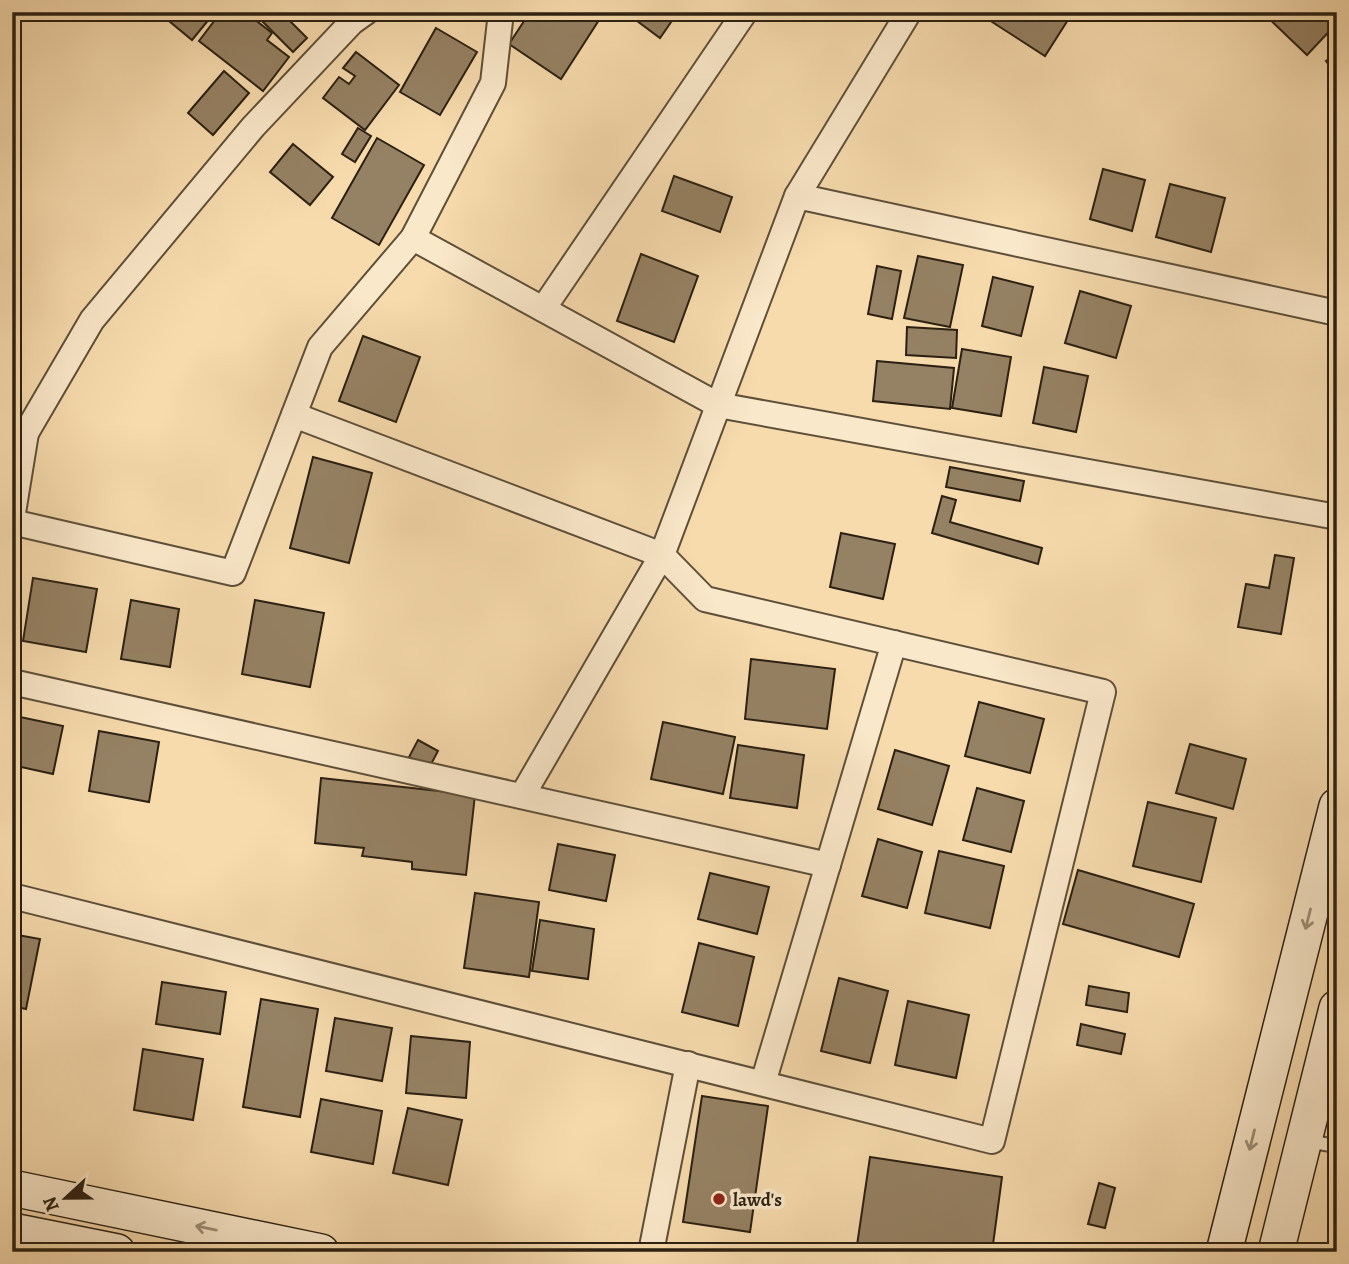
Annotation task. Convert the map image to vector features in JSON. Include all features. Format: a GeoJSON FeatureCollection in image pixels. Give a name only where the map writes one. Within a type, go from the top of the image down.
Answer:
{"type":"FeatureCollection","features":[{"type":"Feature","properties":{"kind":"main road"},"geometry":{"type":"LineString","coordinates":[[1224,1252],[1337,806]]}},
{"type":"Feature","properties":{"kind":"main road"},"geometry":{"type":"LineString","coordinates":[[1276,1252],[1337,1008]]}},
{"type":"Feature","properties":{"kind":"main road"},"geometry":{"type":"LineString","coordinates":[[12,1188],[321,1252]]}},
{"type":"Feature","properties":{"kind":"main road"},"geometry":{"type":"LineString","coordinates":[[12,1231],[117,1252]]}},
{"type":"Feature","properties":{"kind":"street"},"geometry":{"type":"LineString","coordinates":[[366,12],[352,22],[253,127],[92,320],[19,429],[12,520],[233,573],[320,346],[413,238],[493,83],[496,13]]}},
{"type":"Feature","properties":{"kind":"street"},"geometry":{"type":"LineString","coordinates":[[543,309],[745,12]]}},
{"type":"Feature","properties":{"kind":"street"},"geometry":{"type":"LineString","coordinates":[[522,796],[662,555],[797,196],[909,12]]}},
{"type":"Feature","properties":{"kind":"street"},"geometry":{"type":"LineString","coordinates":[[797,196],[1337,313]]}},
{"type":"Feature","properties":{"kind":"street"},"geometry":{"type":"LineString","coordinates":[[413,238],[718,405],[1337,517]]}},
{"type":"Feature","properties":{"kind":"street"},"geometry":{"type":"LineString","coordinates":[[12,896],[992,1140],[1103,692],[705,599],[662,555],[294,415]]}},
{"type":"Feature","properties":{"kind":"street"},"geometry":{"type":"LineString","coordinates":[[763,1083],[894,643]]}},
{"type":"Feature","properties":{"kind":"street"},"geometry":{"type":"LineString","coordinates":[[12,682],[828,865]]}},
{"type":"Feature","properties":{"kind":"street"},"geometry":{"type":"LineString","coordinates":[[651,1252],[688,1064]]}},
{"type":"Feature","properties":{"kind":"lane"},"geometry":{"type":"LineString","coordinates":[[1303,1140],[1337,1146]]}},
{"type":"Feature","properties":{"kind":"building"},"geometry":{"type":"Polygon","coordinates":[[[166,12],[215,12],[192,40],[163,16],[166,12]]]}},
{"type":"Feature","properties":{"kind":"building"},"geometry":{"type":"Polygon","coordinates":[[[221,12],[245,12],[272,33],[267,40],[289,57],[263,91],[199,41],[221,12]]]}},
{"type":"Feature","properties":{"kind":"building"},"geometry":{"type":"Polygon","coordinates":[[[253,12],[281,12],[307,38],[293,52],[253,12]]]}},
{"type":"Feature","properties":{"kind":"building"},"geometry":{"type":"Polygon","coordinates":[[[530,12],[586,12],[599,20],[561,79],[509,44],[530,12]]]}},
{"type":"Feature","properties":{"kind":"building"},"geometry":{"type":"Polygon","coordinates":[[[625,12],[678,12],[660,38],[625,12]]]}},
{"type":"Feature","properties":{"kind":"building"},"geometry":{"type":"Polygon","coordinates":[[[990,12],[1073,12],[1045,56],[986,18],[990,12]]]}},
{"type":"Feature","properties":{"kind":"building"},"geometry":{"type":"Polygon","coordinates":[[[1262,12],[1337,12],[1337,23],[1307,55],[1262,12]]]}},
{"type":"Feature","properties":{"kind":"building"},"geometry":{"type":"Polygon","coordinates":[[[436,28],[477,52],[440,115],[400,92],[436,28]]]}},
{"type":"Feature","properties":{"kind":"building"},"geometry":{"type":"Polygon","coordinates":[[[356,52],[399,85],[365,130],[323,98],[339,77],[349,84],[355,76],[343,68],[356,52]]]}},
{"type":"Feature","properties":{"kind":"building"},"geometry":{"type":"Polygon","coordinates":[[[1337,53],[1337,76],[1326,61],[1337,53]]]}},
{"type":"Feature","properties":{"kind":"building"},"geometry":{"type":"Polygon","coordinates":[[[224,71],[249,93],[213,135],[188,113],[224,71]]]}},
{"type":"Feature","properties":{"kind":"building"},"geometry":{"type":"Polygon","coordinates":[[[358,128],[371,136],[355,162],[342,154],[358,128]]]}},
{"type":"Feature","properties":{"kind":"building"},"geometry":{"type":"Polygon","coordinates":[[[377,138],[424,165],[379,245],[332,218],[377,138]]]}},
{"type":"Feature","properties":{"kind":"building"},"geometry":{"type":"Polygon","coordinates":[[[293,144],[333,177],[310,205],[270,172],[293,144]]]}},
{"type":"Feature","properties":{"kind":"building"},"geometry":{"type":"Polygon","coordinates":[[[1103,169],[1145,180],[1132,231],[1090,219],[1103,169]]]}},
{"type":"Feature","properties":{"kind":"building"},"geometry":{"type":"Polygon","coordinates":[[[674,176],[732,197],[720,232],[662,211],[674,176]]]}},
{"type":"Feature","properties":{"kind":"building"},"geometry":{"type":"Polygon","coordinates":[[[1170,184],[1225,198],[1211,252],[1156,237],[1170,184]]]}},
{"type":"Feature","properties":{"kind":"building"},"geometry":{"type":"Polygon","coordinates":[[[641,254],[698,276],[674,342],[617,321],[641,254]]]}},
{"type":"Feature","properties":{"kind":"building"},"geometry":{"type":"Polygon","coordinates":[[[918,256],[963,265],[950,327],[904,318],[918,256]]]}},
{"type":"Feature","properties":{"kind":"building"},"geometry":{"type":"Polygon","coordinates":[[[877,266],[901,271],[892,319],[868,314],[877,266]]]}},
{"type":"Feature","properties":{"kind":"building"},"geometry":{"type":"Polygon","coordinates":[[[993,277],[1033,287],[1021,336],[982,326],[993,277]]]}},
{"type":"Feature","properties":{"kind":"building"},"geometry":{"type":"Polygon","coordinates":[[[1080,291],[1131,306],[1116,358],[1065,343],[1080,291]]]}},
{"type":"Feature","properties":{"kind":"building"},"geometry":{"type":"Polygon","coordinates":[[[907,327],[957,330],[956,358],[906,355],[907,327]]]}},
{"type":"Feature","properties":{"kind":"building"},"geometry":{"type":"Polygon","coordinates":[[[363,336],[420,357],[396,422],[339,401],[363,336]]]}},
{"type":"Feature","properties":{"kind":"building"},"geometry":{"type":"Polygon","coordinates":[[[962,349],[1011,357],[1001,416],[952,408],[962,349]]]}},
{"type":"Feature","properties":{"kind":"building"},"geometry":{"type":"Polygon","coordinates":[[[877,361],[954,368],[950,409],[873,401],[877,361]]]}},
{"type":"Feature","properties":{"kind":"building"},"geometry":{"type":"Polygon","coordinates":[[[1044,367],[1088,376],[1076,432],[1033,423],[1044,367]]]}},
{"type":"Feature","properties":{"kind":"building"},"geometry":{"type":"Polygon","coordinates":[[[313,457],[372,473],[349,563],[290,548],[313,457]]]}},
{"type":"Feature","properties":{"kind":"building"},"geometry":{"type":"Polygon","coordinates":[[[950,467],[1024,481],[1020,501],[946,487],[950,467]]]}},
{"type":"Feature","properties":{"kind":"building"},"geometry":{"type":"Polygon","coordinates":[[[942,496],[956,500],[950,522],[1042,548],[1038,564],[932,533],[942,496]]]}},
{"type":"Feature","properties":{"kind":"building"},"geometry":{"type":"Polygon","coordinates":[[[841,533],[895,544],[883,599],[830,587],[841,533]]]}},
{"type":"Feature","properties":{"kind":"building"},"geometry":{"type":"Polygon","coordinates":[[[1275,555],[1294,558],[1281,634],[1238,627],[1246,584],[1269,588],[1275,555]]]}},
{"type":"Feature","properties":{"kind":"building"},"geometry":{"type":"Polygon","coordinates":[[[33,578],[97,589],[86,652],[23,641],[33,578]]]}},
{"type":"Feature","properties":{"kind":"building"},"geometry":{"type":"Polygon","coordinates":[[[131,600],[179,609],[170,667],[121,659],[131,600]]]}},
{"type":"Feature","properties":{"kind":"building"},"geometry":{"type":"Polygon","coordinates":[[[255,600],[324,613],[310,687],[242,674],[255,600]]]}},
{"type":"Feature","properties":{"kind":"building"},"geometry":{"type":"Polygon","coordinates":[[[751,659],[835,669],[827,729],[745,719],[751,659]]]}},
{"type":"Feature","properties":{"kind":"building"},"geometry":{"type":"Polygon","coordinates":[[[979,702],[1044,719],[1030,773],[965,756],[979,702]]]}},
{"type":"Feature","properties":{"kind":"building"},"geometry":{"type":"Polygon","coordinates":[[[20,717],[63,726],[53,774],[12,765],[20,717]]]}},
{"type":"Feature","properties":{"kind":"building"},"geometry":{"type":"Polygon","coordinates":[[[663,722],[735,737],[723,794],[651,779],[663,722]]]}},
{"type":"Feature","properties":{"kind":"building"},"geometry":{"type":"Polygon","coordinates":[[[99,731],[159,742],[149,802],[89,791],[99,731]]]}},
{"type":"Feature","properties":{"kind":"building"},"geometry":{"type":"Polygon","coordinates":[[[418,740],[438,751],[429,768],[409,757],[418,740]]]}},
{"type":"Feature","properties":{"kind":"building"},"geometry":{"type":"Polygon","coordinates":[[[1190,744],[1246,759],[1233,809],[1176,793],[1190,744]]]}},
{"type":"Feature","properties":{"kind":"building"},"geometry":{"type":"Polygon","coordinates":[[[738,745],[804,755],[797,808],[730,798],[738,745]]]}},
{"type":"Feature","properties":{"kind":"building"},"geometry":{"type":"Polygon","coordinates":[[[895,750],[949,766],[932,825],[878,809],[895,750]]]}},
{"type":"Feature","properties":{"kind":"building"},"geometry":{"type":"Polygon","coordinates":[[[321,778],[475,795],[466,875],[412,869],[412,862],[362,856],[364,848],[315,843],[321,778]]]}},
{"type":"Feature","properties":{"kind":"building"},"geometry":{"type":"Polygon","coordinates":[[[977,788],[1024,801],[1011,852],[963,840],[977,788]]]}},
{"type":"Feature","properties":{"kind":"building"},"geometry":{"type":"Polygon","coordinates":[[[1148,802],[1216,818],[1201,882],[1133,866],[1148,802]]]}},
{"type":"Feature","properties":{"kind":"building"},"geometry":{"type":"Polygon","coordinates":[[[878,839],[922,852],[907,908],[862,896],[878,839]]]}},
{"type":"Feature","properties":{"kind":"building"},"geometry":{"type":"Polygon","coordinates":[[[558,844],[615,855],[606,901],[549,890],[558,844]]]}},
{"type":"Feature","properties":{"kind":"building"},"geometry":{"type":"Polygon","coordinates":[[[939,851],[1004,866],[990,928],[925,913],[939,851]]]}},
{"type":"Feature","properties":{"kind":"building"},"geometry":{"type":"Polygon","coordinates":[[[1078,870],[1194,904],[1179,957],[1063,924],[1078,870]]]}},
{"type":"Feature","properties":{"kind":"building"},"geometry":{"type":"Polygon","coordinates":[[[710,873],[769,887],[757,934],[698,919],[710,873]]]}},
{"type":"Feature","properties":{"kind":"building"},"geometry":{"type":"Polygon","coordinates":[[[475,893],[539,902],[529,977],[464,968],[475,893]]]}},
{"type":"Feature","properties":{"kind":"building"},"geometry":{"type":"Polygon","coordinates":[[[540,920],[594,929],[588,979],[532,971],[540,920]]]}},
{"type":"Feature","properties":{"kind":"building"},"geometry":{"type":"Polygon","coordinates":[[[12,934],[40,939],[26,1009],[12,1006],[12,934]]]}},
{"type":"Feature","properties":{"kind":"building"},"geometry":{"type":"Polygon","coordinates":[[[699,943],[754,957],[738,1026],[682,1012],[699,943]]]}},
{"type":"Feature","properties":{"kind":"building"},"geometry":{"type":"Polygon","coordinates":[[[839,978],[888,991],[870,1063],[821,1051],[839,978]]]}},
{"type":"Feature","properties":{"kind":"building"},"geometry":{"type":"Polygon","coordinates":[[[162,982],[226,992],[220,1034],[156,1024],[162,982]]]}},
{"type":"Feature","properties":{"kind":"building"},"geometry":{"type":"Polygon","coordinates":[[[1089,986],[1129,993],[1127,1012],[1086,1005],[1089,986]]]}},
{"type":"Feature","properties":{"kind":"building"},"geometry":{"type":"Polygon","coordinates":[[[261,999],[318,1009],[300,1117],[243,1107],[261,999]]]}},
{"type":"Feature","properties":{"kind":"building"},"geometry":{"type":"Polygon","coordinates":[[[908,1001],[969,1015],[956,1078],[895,1065],[908,1001]]]}},
{"type":"Feature","properties":{"kind":"building"},"geometry":{"type":"Polygon","coordinates":[[[335,1018],[392,1028],[382,1081],[326,1071],[335,1018]]]}},
{"type":"Feature","properties":{"kind":"building"},"geometry":{"type":"Polygon","coordinates":[[[1081,1024],[1125,1034],[1121,1054],[1077,1045],[1081,1024]]]}},
{"type":"Feature","properties":{"kind":"building"},"geometry":{"type":"Polygon","coordinates":[[[411,1036],[470,1042],[466,1098],[406,1093],[411,1036]]]}},
{"type":"Feature","properties":{"kind":"building"},"geometry":{"type":"Polygon","coordinates":[[[143,1049],[203,1059],[193,1120],[134,1110],[143,1049]]]}},
{"type":"Feature","properties":{"kind":"building"},"geometry":{"type":"Polygon","coordinates":[[[702,1096],[768,1106],[750,1232],[683,1222],[702,1096]]]}},
{"type":"Feature","properties":{"kind":"building"},"geometry":{"type":"Polygon","coordinates":[[[321,1099],[382,1111],[373,1164],[311,1152],[321,1099]]]}},
{"type":"Feature","properties":{"kind":"building"},"geometry":{"type":"Polygon","coordinates":[[[408,1108],[462,1120],[448,1185],[393,1173],[408,1108]]]}},
{"type":"Feature","properties":{"kind":"building"},"geometry":{"type":"Polygon","coordinates":[[[870,1157],[1002,1177],[992,1252],[856,1252],[870,1157]]]}},
{"type":"Feature","properties":{"kind":"building"},"geometry":{"type":"Polygon","coordinates":[[[1099,1183],[1115,1188],[1105,1228],[1088,1224],[1099,1183]]]}},
{"type":"Feature","properties":{"kind":"place","name":"lawd's"},"geometry":{"type":"Point","coordinates":[719,1199]}}]}
